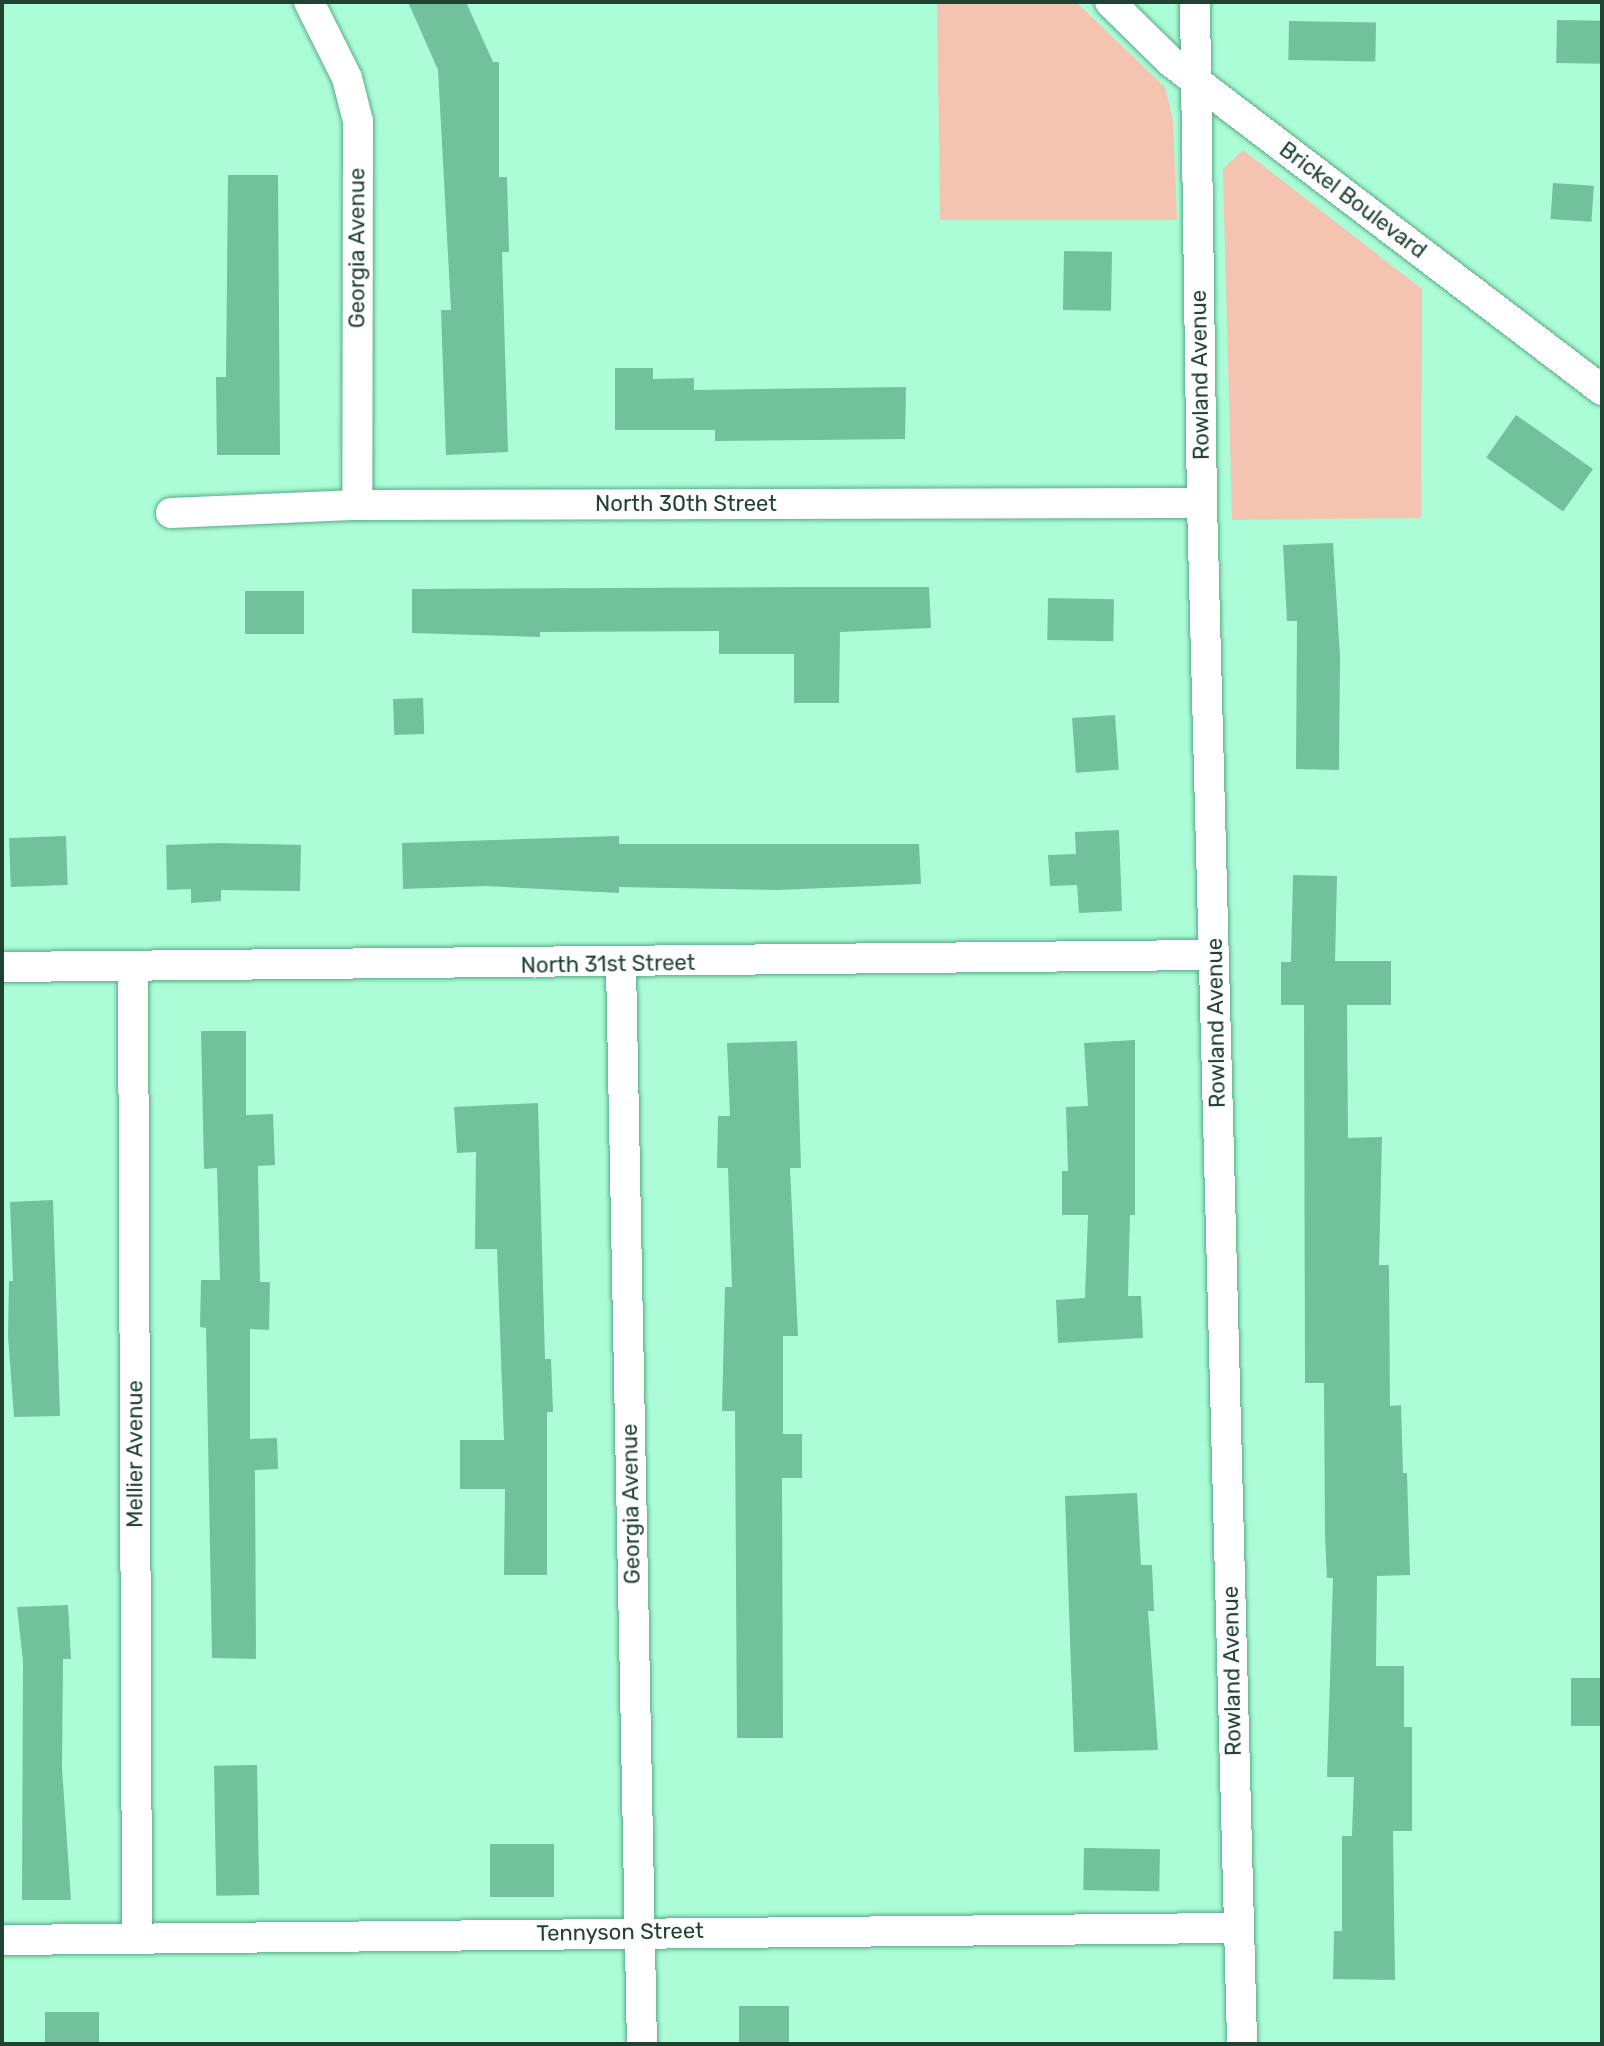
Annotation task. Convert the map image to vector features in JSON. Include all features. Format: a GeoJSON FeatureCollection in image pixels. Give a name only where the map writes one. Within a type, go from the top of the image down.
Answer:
{"type":"FeatureCollection","features":[{"type":"Feature","properties":{"kind":"street","name":"Georgia Avenue"},"geometry":{"type":"LineString","coordinates":[[309,2],[347,78],[358,121],[357,505]]}},
{"type":"Feature","properties":{"kind":"street","name":"Brickel Boulevard"},"geometry":{"type":"LineString","coordinates":[[1110,2],[1194,79],[1602,390]]}},
{"type":"Feature","properties":{"kind":"street","name":"Rowland Avenue"},"geometry":{"type":"LineString","coordinates":[[1195,2],[1202,503],[1242,2044]]}},
{"type":"Feature","properties":{"kind":"street","name":"North 30th Street"},"geometry":{"type":"LineString","coordinates":[[171,513],[357,505],[1202,503]]}},
{"type":"Feature","properties":{"kind":"street","name":"North 31st Street"},"geometry":{"type":"LineString","coordinates":[[2,967],[133,970],[1214,955]]}},
{"type":"Feature","properties":{"kind":"street","name":"Georgia Avenue"},"geometry":{"type":"LineString","coordinates":[[621,964],[642,2044]]}},
{"type":"Feature","properties":{"kind":"street","name":"Mellier Avenue"},"geometry":{"type":"LineString","coordinates":[[133,970],[137,1939]]}},
{"type":"Feature","properties":{"kind":"street","name":"Tennyson Street"},"geometry":{"type":"LineString","coordinates":[[2,1940],[640,1931],[1238,1928]]}},
{"type":"Feature","properties":{"kind":"shaded area"},"geometry":{"type":"Polygon","coordinates":[[[937,2],[1076,2],[1165,87],[1173,120],[1177,220],[940,220],[937,2]]]}},
{"type":"Feature","properties":{"kind":"shaded area"},"geometry":{"type":"Polygon","coordinates":[[[1243,150],[1422,289],[1421,518],[1232,520],[1223,169],[1243,150]]]}},
{"type":"Feature","properties":{"kind":"building"},"geometry":{"type":"Polygon","coordinates":[[[408,2],[466,2],[493,62],[499,62],[499,177],[507,177],[509,252],[502,252],[508,452],[446,455],[441,310],[451,310],[438,70],[408,2]]]}},
{"type":"Feature","properties":{"kind":"building"},"geometry":{"type":"Polygon","coordinates":[[[1557,20],[1602,21],[1601,64],[1556,63],[1557,20]]]}},
{"type":"Feature","properties":{"kind":"building"},"geometry":{"type":"Polygon","coordinates":[[[1289,21],[1376,23],[1375,62],[1288,60],[1289,21]]]}},
{"type":"Feature","properties":{"kind":"building"},"geometry":{"type":"Polygon","coordinates":[[[228,175],[278,175],[280,455],[217,455],[216,377],[226,377],[228,175]]]}},
{"type":"Feature","properties":{"kind":"building"},"geometry":{"type":"Polygon","coordinates":[[[1553,183],[1594,186],[1591,222],[1550,219],[1553,183]]]}},
{"type":"Feature","properties":{"kind":"building"},"geometry":{"type":"Polygon","coordinates":[[[1064,251],[1112,252],[1111,311],[1063,310],[1064,251]]]}},
{"type":"Feature","properties":{"kind":"building"},"geometry":{"type":"Polygon","coordinates":[[[615,368],[653,368],[653,379],[694,378],[694,390],[906,387],[905,439],[715,441],[715,430],[615,430],[615,368]]]}},
{"type":"Feature","properties":{"kind":"building"},"geometry":{"type":"Polygon","coordinates":[[[1516,415],[1593,469],[1563,512],[1486,458],[1516,415]]]}},
{"type":"Feature","properties":{"kind":"building"},"geometry":{"type":"Polygon","coordinates":[[[1333,543],[1340,656],[1339,770],[1296,769],[1297,621],[1287,621],[1283,545],[1333,543]]]}},
{"type":"Feature","properties":{"kind":"building"},"geometry":{"type":"Polygon","coordinates":[[[929,587],[931,628],[840,632],[839,703],[794,703],[794,654],[719,654],[719,631],[540,632],[540,637],[412,633],[412,589],[929,587]]]}},
{"type":"Feature","properties":{"kind":"building"},"geometry":{"type":"Polygon","coordinates":[[[245,591],[304,591],[304,634],[245,634],[245,591]]]}},
{"type":"Feature","properties":{"kind":"building"},"geometry":{"type":"Polygon","coordinates":[[[1048,598],[1114,599],[1113,641],[1047,640],[1048,598]]]}},
{"type":"Feature","properties":{"kind":"building"},"geometry":{"type":"Polygon","coordinates":[[[423,698],[424,734],[394,735],[393,699],[423,698]]]}},
{"type":"Feature","properties":{"kind":"building"},"geometry":{"type":"Polygon","coordinates":[[[1115,715],[1119,770],[1076,773],[1072,718],[1115,715]]]}},
{"type":"Feature","properties":{"kind":"building"},"geometry":{"type":"Polygon","coordinates":[[[1119,830],[1122,911],[1079,913],[1077,885],[1050,886],[1048,855],[1076,854],[1075,832],[1119,830]]]}},
{"type":"Feature","properties":{"kind":"building"},"geometry":{"type":"Polygon","coordinates":[[[66,836],[68,885],[11,887],[9,838],[66,836]]]}},
{"type":"Feature","properties":{"kind":"building"},"geometry":{"type":"Polygon","coordinates":[[[619,836],[619,844],[919,844],[921,884],[778,890],[619,887],[619,893],[486,886],[403,889],[402,843],[619,836]]]}},
{"type":"Feature","properties":{"kind":"building"},"geometry":{"type":"Polygon","coordinates":[[[166,845],[301,845],[300,891],[221,890],[221,901],[191,903],[191,889],[167,890],[166,845]]]}},
{"type":"Feature","properties":{"kind":"building"},"geometry":{"type":"Polygon","coordinates":[[[1293,875],[1337,876],[1335,961],[1391,961],[1391,1005],[1347,1005],[1348,1138],[1382,1137],[1379,1265],[1389,1265],[1390,1406],[1401,1405],[1403,1473],[1407,1473],[1410,1575],[1377,1576],[1376,1666],[1404,1666],[1404,1727],[1412,1727],[1412,1831],[1393,1831],[1395,1980],[1333,1979],[1334,1931],[1342,1931],[1342,1836],[1352,1836],[1354,1777],[1327,1777],[1333,1578],[1327,1578],[1325,1535],[1324,1383],[1305,1383],[1304,1005],[1281,1005],[1281,962],[1291,962],[1293,875]]]}},
{"type":"Feature","properties":{"kind":"building"},"geometry":{"type":"Polygon","coordinates":[[[201,1031],[246,1031],[246,1115],[273,1114],[275,1165],[258,1166],[260,1282],[270,1282],[269,1330],[250,1329],[250,1439],[277,1438],[278,1469],[255,1470],[256,1659],[212,1658],[206,1328],[200,1327],[201,1280],[220,1280],[217,1168],[204,1169],[201,1031]]]}},
{"type":"Feature","properties":{"kind":"building"},"geometry":{"type":"Polygon","coordinates":[[[1135,1040],[1135,1215],[1130,1215],[1128,1296],[1141,1296],[1143,1338],[1058,1343],[1056,1300],[1085,1298],[1088,1215],[1062,1215],[1062,1171],[1068,1171],[1066,1107],[1088,1106],[1084,1043],[1135,1040]]]}},
{"type":"Feature","properties":{"kind":"building"},"geometry":{"type":"Polygon","coordinates":[[[797,1041],[801,1168],[790,1168],[798,1336],[783,1336],[783,1434],[802,1434],[802,1478],[782,1478],[783,1738],[737,1738],[735,1411],[722,1411],[725,1287],[732,1287],[728,1168],[717,1168],[718,1116],[730,1116],[727,1043],[797,1041]]]}},
{"type":"Feature","properties":{"kind":"building"},"geometry":{"type":"Polygon","coordinates":[[[538,1103],[545,1359],[551,1359],[553,1412],[547,1412],[547,1575],[504,1575],[505,1489],[460,1489],[460,1440],[504,1440],[497,1249],[475,1249],[476,1152],[457,1153],[454,1107],[538,1103]]]}},
{"type":"Feature","properties":{"kind":"building"},"geometry":{"type":"Polygon","coordinates":[[[53,1200],[60,1416],[14,1417],[8,1336],[9,1281],[13,1281],[10,1202],[53,1200]]]}},
{"type":"Feature","properties":{"kind":"building"},"geometry":{"type":"Polygon","coordinates":[[[1137,1493],[1141,1565],[1152,1565],[1154,1611],[1148,1611],[1158,1750],[1074,1752],[1065,1496],[1137,1493]]]}},
{"type":"Feature","properties":{"kind":"building"},"geometry":{"type":"Polygon","coordinates":[[[68,1605],[71,1659],[63,1659],[62,1768],[71,1900],[22,1900],[23,1661],[17,1607],[68,1605]]]}},
{"type":"Feature","properties":{"kind":"building"},"geometry":{"type":"Polygon","coordinates":[[[1571,1678],[1602,1678],[1602,1726],[1571,1726],[1571,1678]]]}},
{"type":"Feature","properties":{"kind":"building"},"geometry":{"type":"Polygon","coordinates":[[[257,1765],[259,1895],[216,1896],[214,1766],[257,1765]]]}},
{"type":"Feature","properties":{"kind":"building"},"geometry":{"type":"Polygon","coordinates":[[[490,1844],[554,1844],[554,1897],[490,1897],[490,1844]]]}},
{"type":"Feature","properties":{"kind":"building"},"geometry":{"type":"Polygon","coordinates":[[[1084,1848],[1160,1849],[1159,1891],[1083,1890],[1084,1848]]]}},
{"type":"Feature","properties":{"kind":"building"},"geometry":{"type":"Polygon","coordinates":[[[739,2006],[789,2006],[789,2044],[739,2044],[739,2006]]]}},
{"type":"Feature","properties":{"kind":"building"},"geometry":{"type":"Polygon","coordinates":[[[45,2012],[99,2012],[99,2044],[45,2044],[45,2012]]]}}]}
